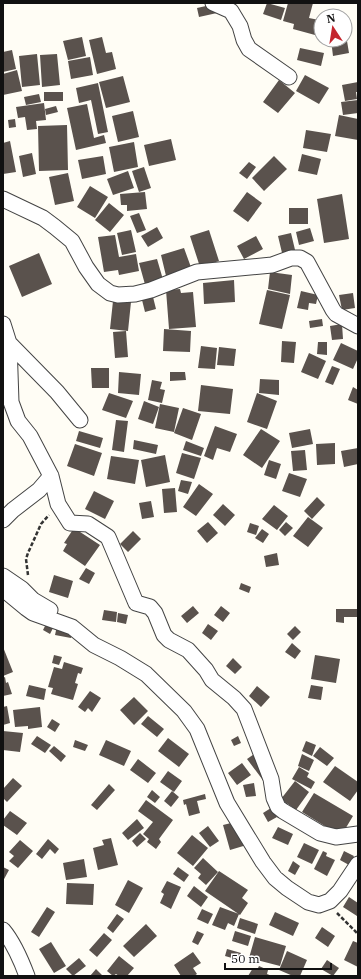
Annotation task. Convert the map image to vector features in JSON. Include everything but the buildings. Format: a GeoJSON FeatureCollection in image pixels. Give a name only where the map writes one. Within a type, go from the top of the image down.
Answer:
{"type":"FeatureCollection","features":[{"type":"Feature","properties":{"kind":"street"},"geometry":{"type":"LineString","coordinates":[[213,3],[231,12],[240,26],[244,40],[249,49],[289,77]]}},
{"type":"Feature","properties":{"kind":"street"},"geometry":{"type":"LineString","coordinates":[[3,199],[43,218],[72,241],[86,267],[98,284],[110,294],[124,295],[151,290],[197,272],[272,265],[291,258],[300,258],[307,262],[336,314],[358,326]]}},
{"type":"Feature","properties":{"kind":"street"},"geometry":{"type":"LineString","coordinates":[[3,324],[9,343],[11,402],[18,421],[30,436],[51,476],[58,504],[70,523],[88,524],[108,537],[136,603],[150,607],[155,613],[164,635],[169,640],[188,650],[206,670],[212,680],[234,698],[244,710],[250,722],[270,779],[274,798],[278,807],[283,812],[320,833],[336,837],[358,834]]}},
{"type":"Feature","properties":{"kind":"street"},"geometry":{"type":"LineString","coordinates":[[9,343],[56,392],[80,420]]}},
{"type":"Feature","properties":{"kind":"street"},"geometry":{"type":"LineString","coordinates":[[3,520],[12,510],[40,490],[51,476]]}},
{"type":"Feature","properties":{"kind":"street"},"geometry":{"type":"LineString","coordinates":[[3,576],[22,589],[33,600],[50,610]]}},
{"type":"Feature","properties":{"kind":"street"},"geometry":{"type":"LineString","coordinates":[[3,589],[19,604],[33,612],[72,627],[94,645],[120,658],[139,670],[184,711],[197,729],[227,803],[263,862],[275,878],[308,902],[319,905],[330,901],[340,890],[358,864]]}},
{"type":"Feature","properties":{"kind":"street"},"geometry":{"type":"LineString","coordinates":[[3,930],[19,956],[27,976]]}},
{"type":"Feature","properties":{"kind":"path"},"geometry":{"type":"LineString","coordinates":[[28,577],[26,559],[28,553],[41,524],[58,504]]}},
{"type":"Feature","properties":{"kind":"path"},"geometry":{"type":"LineString","coordinates":[[330,901],[336,911],[358,934]]}}]}
